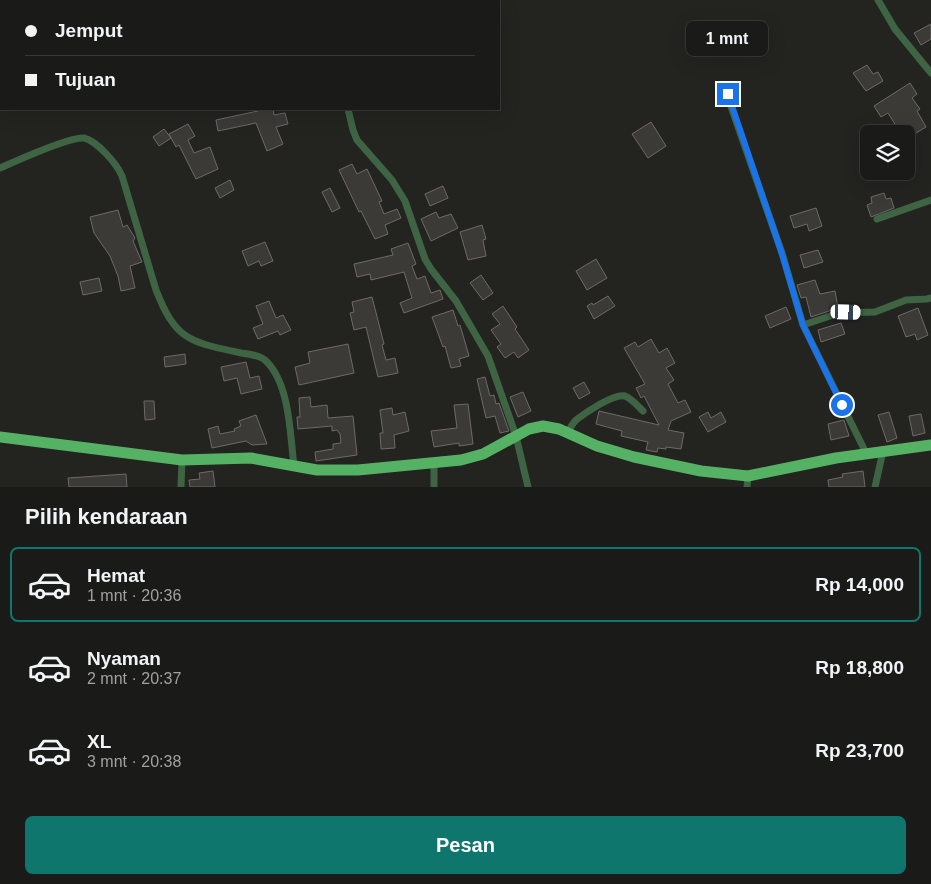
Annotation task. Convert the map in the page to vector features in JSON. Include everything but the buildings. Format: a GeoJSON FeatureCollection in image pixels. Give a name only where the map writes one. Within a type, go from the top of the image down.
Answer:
{"type":"FeatureCollection","features":[{"type":"Feature","properties":{"kind":"highway"},"geometry":{"type":"LineString","coordinates":[[0,437],[182,460],[251,458],[317,470],[333,470],[434,464],[461,460],[483,454],[529,429],[543,426],[568,433],[597,446],[634,458],[729,475],[748,481],[866,453],[931,445]]}},
{"type":"Feature","properties":{"kind":"street"},"geometry":{"type":"LineString","coordinates":[[878,0],[895,29],[931,73]]}},
{"type":"Feature","properties":{"kind":"street"},"geometry":{"type":"LineString","coordinates":[[728,94],[782,254],[803,325],[866,453]]}},
{"type":"Feature","properties":{"kind":"street"},"geometry":{"type":"LineString","coordinates":[[348,110],[353,130],[358,140],[371,158],[392,180],[405,201],[425,259],[456,301],[488,356],[516,436],[528,486]]}},
{"type":"Feature","properties":{"kind":"street"},"geometry":{"type":"LineString","coordinates":[[0,168],[32,154],[78,138],[91,140],[97,145],[120,171],[156,290],[162,305],[178,330],[196,342],[265,359],[277,376],[286,403],[294,466]]}},
{"type":"Feature","properties":{"kind":"street"},"geometry":{"type":"LineString","coordinates":[[877,219],[931,200]]}},
{"type":"Feature","properties":{"kind":"street"},"geometry":{"type":"LineString","coordinates":[[803,325],[839,313],[875,312],[906,300],[931,298]]}},
{"type":"Feature","properties":{"kind":"street"},"geometry":{"type":"LineString","coordinates":[[568,433],[571,426],[583,415],[616,397],[623,396],[629,398],[643,411]]}},
{"type":"Feature","properties":{"kind":"street"},"geometry":{"type":"LineString","coordinates":[[875,486],[883,451]]}},
{"type":"Feature","properties":{"kind":"street"},"geometry":{"type":"LineString","coordinates":[[181,486],[182,460]]}},
{"type":"Feature","properties":{"kind":"street"},"geometry":{"type":"LineString","coordinates":[[434,464],[434,486]]}},
{"type":"Feature","properties":{"kind":"route"},"geometry":{"type":"LineString","coordinates":[[728,94],[782,254],[803,325],[842,405]]}}]}
